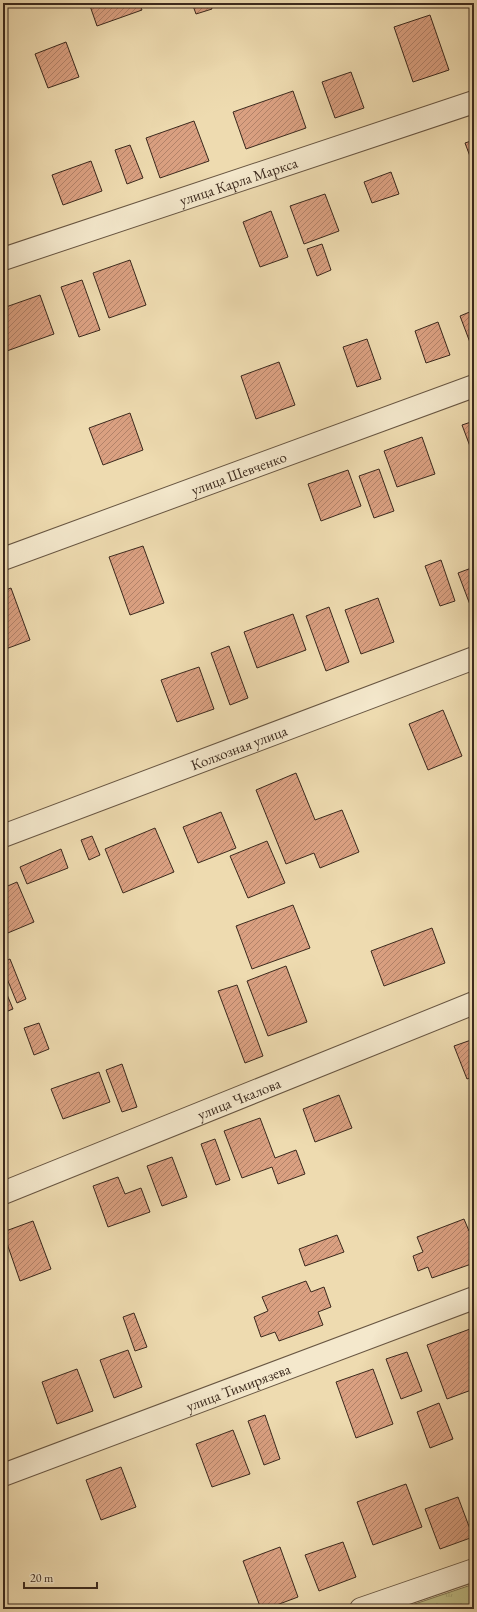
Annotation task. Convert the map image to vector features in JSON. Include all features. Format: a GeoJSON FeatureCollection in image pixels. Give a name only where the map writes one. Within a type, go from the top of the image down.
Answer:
{"type":"FeatureCollection","features":[{"type":"Feature","properties":{"kind":"street","name":"улица Карла Маркса"},"geometry":{"type":"LineString","coordinates":[[3,259],[474,102]]}},
{"type":"Feature","properties":{"kind":"street","name":"улица Шевченко"},"geometry":{"type":"LineString","coordinates":[[3,559],[474,386]]}},
{"type":"Feature","properties":{"kind":"street","name":"Колхозная улица"},"geometry":{"type":"LineString","coordinates":[[3,836],[474,658]]}},
{"type":"Feature","properties":{"kind":"street","name":"улица Чкалова"},"geometry":{"type":"LineString","coordinates":[[3,1193],[474,1004]]}},
{"type":"Feature","properties":{"kind":"street","name":"улица Тимирязева"},"geometry":{"type":"LineString","coordinates":[[3,1475],[474,1298]]}},
{"type":"Feature","properties":{"kind":"street"},"geometry":{"type":"LineString","coordinates":[[361,1609],[474,1570]]}},
{"type":"Feature","properties":{"kind":"green space"},"geometry":{"type":"Polygon","coordinates":[[[474,1584],[474,1609],[400,1609],[474,1584]]]}},
{"type":"Feature","properties":{"kind":"building"},"geometry":{"type":"Polygon","coordinates":[[[89,3],[139,3],[142,10],[97,26],[89,3]]]}},
{"type":"Feature","properties":{"kind":"building"},"geometry":{"type":"Polygon","coordinates":[[[192,3],[210,3],[212,9],[196,14],[192,3]]]}},
{"type":"Feature","properties":{"kind":"building"},"geometry":{"type":"Polygon","coordinates":[[[430,15],[449,70],[413,82],[394,27],[430,15]]]}},
{"type":"Feature","properties":{"kind":"building"},"geometry":{"type":"Polygon","coordinates":[[[66,42],[79,77],[48,88],[35,54],[66,42]]]}},
{"type":"Feature","properties":{"kind":"building"},"geometry":{"type":"Polygon","coordinates":[[[351,72],[364,108],[335,118],[322,82],[351,72]]]}},
{"type":"Feature","properties":{"kind":"building"},"geometry":{"type":"Polygon","coordinates":[[[293,91],[306,128],[246,149],[233,112],[293,91]]]}},
{"type":"Feature","properties":{"kind":"building"},"geometry":{"type":"Polygon","coordinates":[[[194,121],[209,161],[160,178],[146,138],[194,121]]]}},
{"type":"Feature","properties":{"kind":"building"},"geometry":{"type":"Polygon","coordinates":[[[474,140],[474,167],[465,143],[474,140]]]}},
{"type":"Feature","properties":{"kind":"building"},"geometry":{"type":"Polygon","coordinates":[[[130,145],[143,178],[127,184],[115,150],[130,145]]]}},
{"type":"Feature","properties":{"kind":"building"},"geometry":{"type":"Polygon","coordinates":[[[91,161],[102,191],[63,205],[52,175],[91,161]]]}},
{"type":"Feature","properties":{"kind":"building"},"geometry":{"type":"Polygon","coordinates":[[[391,172],[399,194],[372,203],[364,182],[391,172]]]}},
{"type":"Feature","properties":{"kind":"building"},"geometry":{"type":"Polygon","coordinates":[[[325,194],[339,231],[304,244],[290,206],[325,194]]]}},
{"type":"Feature","properties":{"kind":"building"},"geometry":{"type":"Polygon","coordinates":[[[271,211],[288,257],[260,267],[243,222],[271,211]]]}},
{"type":"Feature","properties":{"kind":"building"},"geometry":{"type":"Polygon","coordinates":[[[322,244],[331,270],[317,276],[307,249],[322,244]]]}},
{"type":"Feature","properties":{"kind":"building"},"geometry":{"type":"Polygon","coordinates":[[[130,260],[146,305],[109,318],[93,273],[130,260]]]}},
{"type":"Feature","properties":{"kind":"building"},"geometry":{"type":"Polygon","coordinates":[[[82,280],[100,330],[79,337],[61,287],[82,280]]]}},
{"type":"Feature","properties":{"kind":"building"},"geometry":{"type":"Polygon","coordinates":[[[40,295],[54,334],[4,352],[3,308],[40,295]]]}},
{"type":"Feature","properties":{"kind":"building"},"geometry":{"type":"Polygon","coordinates":[[[472,311],[474,316],[474,353],[460,316],[472,311]]]}},
{"type":"Feature","properties":{"kind":"building"},"geometry":{"type":"Polygon","coordinates":[[[438,322],[450,355],[426,363],[415,331],[438,322]]]}},
{"type":"Feature","properties":{"kind":"building"},"geometry":{"type":"Polygon","coordinates":[[[367,339],[381,379],[357,387],[343,347],[367,339]]]}},
{"type":"Feature","properties":{"kind":"building"},"geometry":{"type":"Polygon","coordinates":[[[279,362],[295,405],[256,419],[241,376],[279,362]]]}},
{"type":"Feature","properties":{"kind":"building"},"geometry":{"type":"Polygon","coordinates":[[[130,413],[143,450],[103,465],[89,428],[130,413]]]}},
{"type":"Feature","properties":{"kind":"building"},"geometry":{"type":"Polygon","coordinates":[[[474,421],[474,457],[462,425],[474,421]]]}},
{"type":"Feature","properties":{"kind":"building"},"geometry":{"type":"Polygon","coordinates":[[[422,437],[435,474],[397,487],[384,451],[422,437]]]}},
{"type":"Feature","properties":{"kind":"building"},"geometry":{"type":"Polygon","coordinates":[[[379,469],[394,511],[374,518],[359,476],[379,469]]]}},
{"type":"Feature","properties":{"kind":"building"},"geometry":{"type":"Polygon","coordinates":[[[348,470],[361,506],[321,521],[308,484],[348,470]]]}},
{"type":"Feature","properties":{"kind":"building"},"geometry":{"type":"Polygon","coordinates":[[[143,546],[164,603],[130,615],[109,557],[143,546]]]}},
{"type":"Feature","properties":{"kind":"building"},"geometry":{"type":"Polygon","coordinates":[[[441,560],[455,601],[440,606],[425,566],[441,560]]]}},
{"type":"Feature","properties":{"kind":"building"},"geometry":{"type":"Polygon","coordinates":[[[474,567],[474,609],[472,610],[458,573],[474,567]]]}},
{"type":"Feature","properties":{"kind":"building"},"geometry":{"type":"Polygon","coordinates":[[[11,588],[30,640],[3,650],[3,591],[11,588]]]}},
{"type":"Feature","properties":{"kind":"building"},"geometry":{"type":"Polygon","coordinates":[[[378,598],[394,642],[361,654],[345,610],[378,598]]]}},
{"type":"Feature","properties":{"kind":"building"},"geometry":{"type":"Polygon","coordinates":[[[329,607],[349,662],[326,671],[306,616],[329,607]]]}},
{"type":"Feature","properties":{"kind":"building"},"geometry":{"type":"Polygon","coordinates":[[[293,614],[306,650],[257,668],[244,632],[293,614]]]}},
{"type":"Feature","properties":{"kind":"building"},"geometry":{"type":"Polygon","coordinates":[[[229,646],[248,698],[230,705],[211,653],[229,646]]]}},
{"type":"Feature","properties":{"kind":"building"},"geometry":{"type":"Polygon","coordinates":[[[199,667],[214,709],[177,722],[161,680],[199,667]]]}},
{"type":"Feature","properties":{"kind":"building"},"geometry":{"type":"Polygon","coordinates":[[[443,710],[462,756],[428,770],[409,724],[443,710]]]}},
{"type":"Feature","properties":{"kind":"building"},"geometry":{"type":"Polygon","coordinates":[[[296,773],[315,820],[342,810],[359,852],[320,868],[314,853],[286,864],[256,790],[296,773]]]}},
{"type":"Feature","properties":{"kind":"building"},"geometry":{"type":"Polygon","coordinates":[[[221,812],[236,848],[198,863],[183,827],[221,812]]]}},
{"type":"Feature","properties":{"kind":"building"},"geometry":{"type":"Polygon","coordinates":[[[155,828],[174,872],[123,893],[105,849],[155,828]]]}},
{"type":"Feature","properties":{"kind":"building"},"geometry":{"type":"Polygon","coordinates":[[[92,836],[100,855],[89,860],[81,840],[92,836]]]}},
{"type":"Feature","properties":{"kind":"building"},"geometry":{"type":"Polygon","coordinates":[[[267,841],[285,883],[248,898],[230,856],[267,841]]]}},
{"type":"Feature","properties":{"kind":"building"},"geometry":{"type":"Polygon","coordinates":[[[61,849],[68,868],[27,884],[20,867],[61,849]]]}},
{"type":"Feature","properties":{"kind":"building"},"geometry":{"type":"Polygon","coordinates":[[[17,882],[34,922],[3,935],[3,888],[17,882]]]}},
{"type":"Feature","properties":{"kind":"building"},"geometry":{"type":"Polygon","coordinates":[[[293,905],[310,948],[252,969],[236,926],[293,905]]]}},
{"type":"Feature","properties":{"kind":"building"},"geometry":{"type":"Polygon","coordinates":[[[432,928],[445,963],[384,986],[371,951],[432,928]]]}},
{"type":"Feature","properties":{"kind":"building"},"geometry":{"type":"Polygon","coordinates":[[[10,959],[26,999],[17,1003],[3,969],[3,962],[10,959]]]}},
{"type":"Feature","properties":{"kind":"building"},"geometry":{"type":"Polygon","coordinates":[[[286,966],[307,1022],[268,1036],[247,981],[286,966]]]}},
{"type":"Feature","properties":{"kind":"building"},"geometry":{"type":"Polygon","coordinates":[[[3,985],[13,1009],[3,1013],[3,985]]]}},
{"type":"Feature","properties":{"kind":"building"},"geometry":{"type":"Polygon","coordinates":[[[237,985],[263,1056],[245,1063],[218,991],[237,985]]]}},
{"type":"Feature","properties":{"kind":"building"},"geometry":{"type":"Polygon","coordinates":[[[39,1023],[49,1049],[34,1055],[24,1028],[39,1023]]]}},
{"type":"Feature","properties":{"kind":"building"},"geometry":{"type":"Polygon","coordinates":[[[474,1039],[474,1076],[467,1079],[454,1046],[474,1039]]]}},
{"type":"Feature","properties":{"kind":"building"},"geometry":{"type":"Polygon","coordinates":[[[122,1064],[137,1107],[122,1112],[106,1070],[122,1064]]]}},
{"type":"Feature","properties":{"kind":"building"},"geometry":{"type":"Polygon","coordinates":[[[99,1072],[110,1102],[63,1119],[51,1089],[99,1072]]]}},
{"type":"Feature","properties":{"kind":"building"},"geometry":{"type":"Polygon","coordinates":[[[339,1095],[352,1128],[315,1142],[303,1109],[339,1095]]]}},
{"type":"Feature","properties":{"kind":"building"},"geometry":{"type":"Polygon","coordinates":[[[260,1118],[275,1158],[296,1150],[305,1174],[278,1184],[272,1167],[242,1178],[224,1131],[260,1118]]]}},
{"type":"Feature","properties":{"kind":"building"},"geometry":{"type":"Polygon","coordinates":[[[215,1139],[230,1180],[216,1185],[201,1144],[215,1139]]]}},
{"type":"Feature","properties":{"kind":"building"},"geometry":{"type":"Polygon","coordinates":[[[172,1157],[187,1197],[162,1206],[147,1166],[172,1157]]]}},
{"type":"Feature","properties":{"kind":"building"},"geometry":{"type":"Polygon","coordinates":[[[118,1177],[125,1194],[141,1188],[150,1212],[108,1227],[93,1186],[118,1177]]]}},
{"type":"Feature","properties":{"kind":"building"},"geometry":{"type":"Polygon","coordinates":[[[464,1219],[469,1231],[474,1229],[474,1263],[432,1278],[428,1267],[418,1271],[413,1256],[423,1252],[417,1237],[464,1219]]]}},
{"type":"Feature","properties":{"kind":"building"},"geometry":{"type":"Polygon","coordinates":[[[33,1221],[51,1269],[20,1281],[3,1232],[33,1221]]]}},
{"type":"Feature","properties":{"kind":"building"},"geometry":{"type":"Polygon","coordinates":[[[337,1235],[344,1252],[305,1266],[299,1249],[337,1235]]]}},
{"type":"Feature","properties":{"kind":"building"},"geometry":{"type":"Polygon","coordinates":[[[306,1281],[311,1292],[324,1287],[331,1307],[318,1312],[323,1325],[279,1341],[275,1332],[261,1337],[254,1317],[268,1311],[262,1297],[306,1281]]]}},
{"type":"Feature","properties":{"kind":"building"},"geometry":{"type":"Polygon","coordinates":[[[134,1313],[147,1347],[135,1351],[123,1317],[134,1313]]]}},
{"type":"Feature","properties":{"kind":"building"},"geometry":{"type":"Polygon","coordinates":[[[470,1329],[474,1338],[474,1389],[447,1399],[427,1345],[470,1329]]]}},
{"type":"Feature","properties":{"kind":"building"},"geometry":{"type":"Polygon","coordinates":[[[128,1350],[142,1387],[114,1398],[100,1360],[128,1350]]]}},
{"type":"Feature","properties":{"kind":"building"},"geometry":{"type":"Polygon","coordinates":[[[407,1352],[422,1391],[401,1399],[386,1359],[407,1352]]]}},
{"type":"Feature","properties":{"kind":"building"},"geometry":{"type":"Polygon","coordinates":[[[77,1369],[93,1411],[57,1424],[42,1382],[77,1369]]]}},
{"type":"Feature","properties":{"kind":"building"},"geometry":{"type":"Polygon","coordinates":[[[373,1369],[393,1424],[356,1438],[336,1382],[373,1369]]]}},
{"type":"Feature","properties":{"kind":"building"},"geometry":{"type":"Polygon","coordinates":[[[439,1403],[453,1439],[430,1448],[417,1412],[439,1403]]]}},
{"type":"Feature","properties":{"kind":"building"},"geometry":{"type":"Polygon","coordinates":[[[265,1415],[280,1459],[264,1465],[248,1421],[265,1415]]]}},
{"type":"Feature","properties":{"kind":"building"},"geometry":{"type":"Polygon","coordinates":[[[233,1430],[250,1474],[212,1487],[196,1444],[233,1430]]]}},
{"type":"Feature","properties":{"kind":"building"},"geometry":{"type":"Polygon","coordinates":[[[121,1467],[136,1507],[101,1520],[86,1480],[121,1467]]]}},
{"type":"Feature","properties":{"kind":"building"},"geometry":{"type":"Polygon","coordinates":[[[406,1484],[422,1527],[373,1545],[357,1502],[406,1484]]]}},
{"type":"Feature","properties":{"kind":"building"},"geometry":{"type":"Polygon","coordinates":[[[458,1497],[473,1537],[440,1549],[425,1509],[458,1497]]]}},
{"type":"Feature","properties":{"kind":"building"},"geometry":{"type":"Polygon","coordinates":[[[343,1542],[356,1577],[319,1591],[305,1555],[343,1542]]]}},
{"type":"Feature","properties":{"kind":"building"},"geometry":{"type":"Polygon","coordinates":[[[280,1547],[298,1597],[266,1609],[261,1609],[243,1561],[280,1547]]]}}]}
